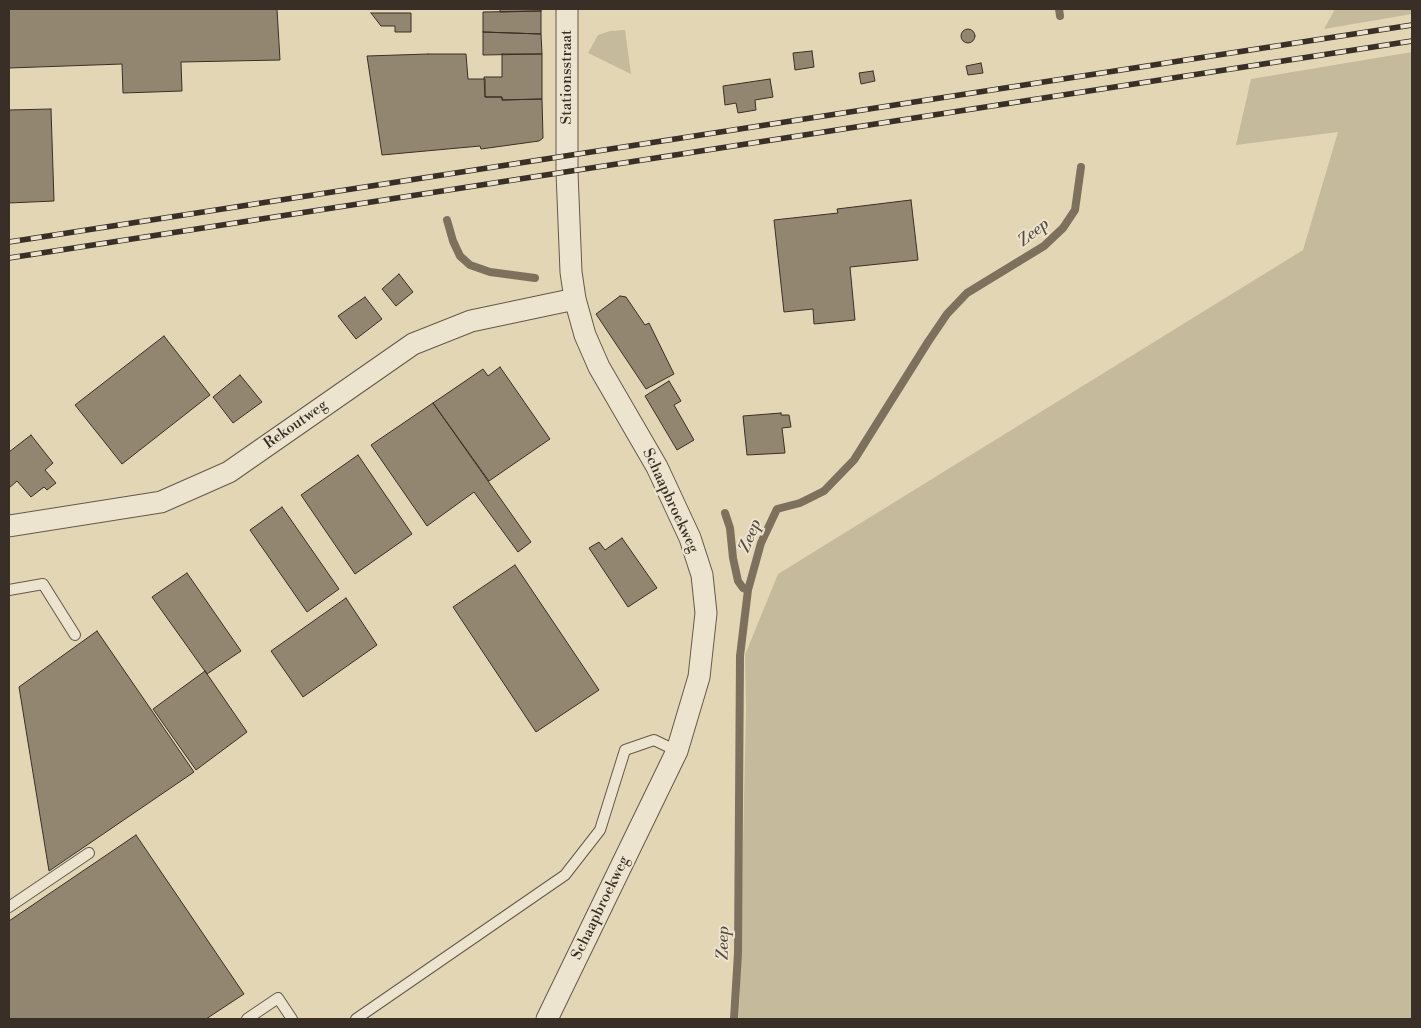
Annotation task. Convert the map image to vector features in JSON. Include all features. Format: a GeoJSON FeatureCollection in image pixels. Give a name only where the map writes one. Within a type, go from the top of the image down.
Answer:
{"type":"FeatureCollection","features":[{"type":"Feature","properties":{"kind":"street","name":"Stationsstraat"},"geometry":{"type":"LineString","coordinates":[[566,145],[567,9]]}},
{"type":"Feature","properties":{"kind":"street","name":"Schaapbroekweg"},"geometry":{"type":"LineString","coordinates":[[547,1019],[677,751],[699,677],[706,613],[702,575],[690,538],[657,467],[591,350],[575,299],[571,272],[566,145]]}},
{"type":"Feature","properties":{"kind":"street","name":"Rekoutweg"},"geometry":{"type":"LineString","coordinates":[[9,526],[161,502],[229,472],[413,344],[472,321],[575,299]]}},
{"type":"Feature","properties":{"kind":"lane"},"geometry":{"type":"LineString","coordinates":[[9,590],[43,584],[75,635]]}},
{"type":"Feature","properties":{"kind":"lane"},"geometry":{"type":"LineString","coordinates":[[356,1019],[565,875],[600,830],[625,750],[654,740],[677,751]]}},
{"type":"Feature","properties":{"kind":"lane"},"geometry":{"type":"LineString","coordinates":[[9,906],[89,853]]}},
{"type":"Feature","properties":{"kind":"lane"},"geometry":{"type":"LineString","coordinates":[[247,1019],[278,998],[292,1019]]}},
{"type":"Feature","properties":{"kind":"shaded area"},"geometry":{"type":"Polygon","coordinates":[[[1335,9],[1412,9],[1412,14],[1324,29],[1335,9]]]}},
{"type":"Feature","properties":{"kind":"shaded area"},"geometry":{"type":"Polygon","coordinates":[[[625,30],[631,74],[588,53],[598,35],[610,31],[625,30]]]}},
{"type":"Feature","properties":{"kind":"shaded area"},"geometry":{"type":"Polygon","coordinates":[[[1412,52],[1412,1019],[739,1019],[746,709],[745,655],[778,574],[1303,250],[1338,132],[1236,145],[1251,79],[1412,52]]]}},
{"type":"Feature","properties":{"kind":"building"},"geometry":{"type":"Polygon","coordinates":[[[9,9],[277,9],[280,60],[181,62],[182,91],[123,93],[122,64],[9,68],[9,9]]]}},
{"type":"Feature","properties":{"kind":"building"},"geometry":{"type":"Polygon","coordinates":[[[500,9],[541,9],[541,11],[500,12],[500,9]]]}},
{"type":"Feature","properties":{"kind":"building"},"geometry":{"type":"Polygon","coordinates":[[[541,11],[541,34],[483,32],[483,12],[541,11]]]}},
{"type":"Feature","properties":{"kind":"building"},"geometry":{"type":"Polygon","coordinates":[[[371,13],[411,13],[411,32],[395,32],[395,26],[381,26],[371,13]]]}},
{"type":"Feature","properties":{"kind":"building"},"geometry":{"type":"Polygon","coordinates":[[[968,29],[973,31],[975,36],[973,41],[968,43],[963,41],[961,36],[963,31],[968,29]]]}},
{"type":"Feature","properties":{"kind":"building"},"geometry":{"type":"Polygon","coordinates":[[[483,32],[541,34],[542,54],[483,55],[483,32]]]}},
{"type":"Feature","properties":{"kind":"building"},"geometry":{"type":"Polygon","coordinates":[[[812,51],[814,67],[795,70],[793,53],[812,51]]]}},
{"type":"Feature","properties":{"kind":"building"},"geometry":{"type":"Polygon","coordinates":[[[466,54],[468,79],[485,79],[485,97],[502,97],[502,100],[542,99],[543,138],[539,141],[481,149],[480,146],[382,155],[367,56],[466,54]]]}},
{"type":"Feature","properties":{"kind":"building"},"geometry":{"type":"Polygon","coordinates":[[[502,54],[542,54],[542,99],[502,100],[502,97],[485,97],[484,77],[502,77],[502,54]]]}},
{"type":"Feature","properties":{"kind":"building"},"geometry":{"type":"Polygon","coordinates":[[[981,63],[983,73],[968,75],[966,66],[981,63]]]}},
{"type":"Feature","properties":{"kind":"building"},"geometry":{"type":"Polygon","coordinates":[[[873,71],[875,81],[861,84],[859,73],[873,71]]]}},
{"type":"Feature","properties":{"kind":"building"},"geometry":{"type":"Polygon","coordinates":[[[770,79],[773,97],[755,100],[756,110],[738,113],[736,103],[725,105],[723,86],[770,79]]]}},
{"type":"Feature","properties":{"kind":"building"},"geometry":{"type":"Polygon","coordinates":[[[51,109],[54,201],[9,203],[9,110],[51,109]]]}},
{"type":"Feature","properties":{"kind":"building"},"geometry":{"type":"Polygon","coordinates":[[[911,200],[918,260],[850,267],[855,320],[814,324],[813,309],[784,312],[774,220],[838,213],[837,209],[911,200]]]}},
{"type":"Feature","properties":{"kind":"building"},"geometry":{"type":"Polygon","coordinates":[[[399,274],[413,292],[396,306],[382,289],[399,274]]]}},
{"type":"Feature","properties":{"kind":"building"},"geometry":{"type":"Polygon","coordinates":[[[620,296],[626,297],[645,325],[649,323],[674,374],[646,389],[596,314],[620,296]]]}},
{"type":"Feature","properties":{"kind":"building"},"geometry":{"type":"Polygon","coordinates":[[[365,297],[382,319],[356,339],[338,316],[365,297]]]}},
{"type":"Feature","properties":{"kind":"building"},"geometry":{"type":"Polygon","coordinates":[[[164,336],[210,395],[122,464],[75,405],[164,336]]]}},
{"type":"Feature","properties":{"kind":"building"},"geometry":{"type":"Polygon","coordinates":[[[500,367],[550,439],[489,481],[433,403],[483,369],[488,376],[500,367]]]}},
{"type":"Feature","properties":{"kind":"building"},"geometry":{"type":"Polygon","coordinates":[[[240,375],[262,402],[233,423],[213,397],[240,375]]]}},
{"type":"Feature","properties":{"kind":"building"},"geometry":{"type":"Polygon","coordinates":[[[669,381],[681,401],[674,405],[694,440],[677,450],[645,396],[669,381]]]}},
{"type":"Feature","properties":{"kind":"building"},"geometry":{"type":"Polygon","coordinates":[[[433,403],[531,542],[518,552],[474,492],[427,526],[371,445],[433,403]]]}},
{"type":"Feature","properties":{"kind":"building"},"geometry":{"type":"Polygon","coordinates":[[[781,413],[781,415],[789,415],[791,427],[782,428],[785,453],[747,455],[743,416],[781,413]]]}},
{"type":"Feature","properties":{"kind":"building"},"geometry":{"type":"Polygon","coordinates":[[[31,435],[53,463],[45,470],[56,483],[47,490],[44,487],[31,497],[17,481],[9,488],[9,452],[31,435]]]}},
{"type":"Feature","properties":{"kind":"building"},"geometry":{"type":"Polygon","coordinates":[[[358,455],[412,534],[355,574],[301,495],[358,455]]]}},
{"type":"Feature","properties":{"kind":"building"},"geometry":{"type":"Polygon","coordinates":[[[282,507],[339,589],[307,612],[250,530],[282,507]]]}},
{"type":"Feature","properties":{"kind":"building"},"geometry":{"type":"Polygon","coordinates":[[[622,538],[657,588],[628,607],[589,548],[599,542],[605,550],[622,538]]]}},
{"type":"Feature","properties":{"kind":"building"},"geometry":{"type":"Polygon","coordinates":[[[515,565],[599,690],[536,732],[453,607],[515,565]]]}},
{"type":"Feature","properties":{"kind":"building"},"geometry":{"type":"Polygon","coordinates":[[[187,573],[241,651],[207,674],[152,597],[187,573]]]}},
{"type":"Feature","properties":{"kind":"building"},"geometry":{"type":"Polygon","coordinates":[[[346,598],[377,645],[303,697],[271,651],[346,598]]]}},
{"type":"Feature","properties":{"kind":"building"},"geometry":{"type":"Polygon","coordinates":[[[97,631],[194,772],[49,871],[19,687],[97,631]]]}},
{"type":"Feature","properties":{"kind":"building"},"geometry":{"type":"Polygon","coordinates":[[[205,671],[247,732],[196,770],[153,709],[205,671]]]}},
{"type":"Feature","properties":{"kind":"building"},"geometry":{"type":"Polygon","coordinates":[[[136,835],[244,994],[206,1019],[9,1019],[9,921],[136,835]]]}},
{"type":"Feature","properties":{"kind":"waterway","name":"Zeep"},"geometry":{"type":"LineString","coordinates":[[1059,9],[1060,16]]}},
{"type":"Feature","properties":{"kind":"waterway","name":"Zeep"},"geometry":{"type":"LineString","coordinates":[[734,1019],[738,953],[740,656],[748,590],[761,543],[777,509],[800,503],[824,491],[854,460],[928,342],[947,314],[967,293],[1044,246],[1063,228],[1075,210],[1081,167]]}},
{"type":"Feature","properties":{"kind":"waterway"},"geometry":{"type":"LineString","coordinates":[[447,220],[460,256],[470,265],[490,272],[535,278]]}},
{"type":"Feature","properties":{"kind":"waterway"},"geometry":{"type":"LineString","coordinates":[[725,513],[730,528],[733,558],[738,581],[743,588],[748,590]]}},
{"type":"Feature","properties":{"kind":"railway"},"geometry":{"type":"LineString","coordinates":[[9,242],[1412,25]]}},
{"type":"Feature","properties":{"kind":"railway"},"geometry":{"type":"LineString","coordinates":[[9,258],[1412,41]]}}]}
